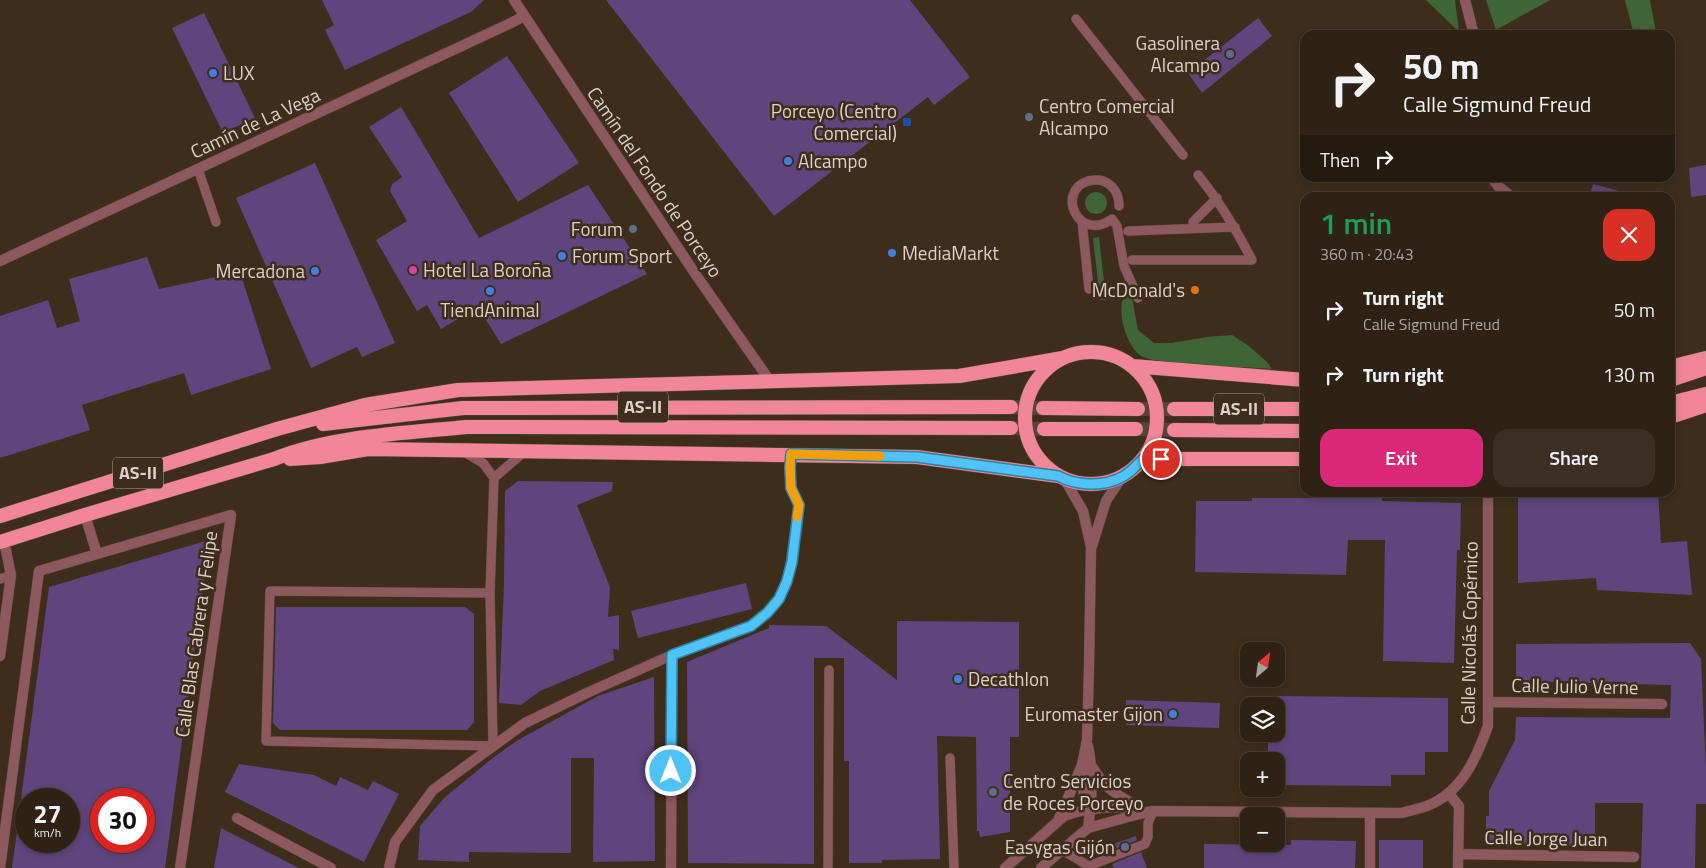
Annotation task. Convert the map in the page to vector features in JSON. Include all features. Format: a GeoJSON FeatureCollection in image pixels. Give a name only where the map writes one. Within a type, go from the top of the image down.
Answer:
{"type":"FeatureCollection","features":[{"type":"Feature","properties":{"kind":"highway"},"geometry":{"type":"LineString","coordinates":[[274,459],[320,457],[368,449],[917,457],[1062,478],[1087,484],[1103,484],[1122,477],[1143,459],[1155,435],[1157,414],[1152,391],[1144,378],[1132,366],[1115,356],[1099,352],[1075,353],[1063,358],[959,376],[458,390],[365,405],[276,429]]}},
{"type":"Feature","properties":{"kind":"highway"},"geometry":{"type":"LineString","coordinates":[[1062,478],[1040,460],[1031,447],[1024,417],[1026,404],[1044,372],[1063,358]]}},
{"type":"Feature","properties":{"kind":"highway"},"geometry":{"type":"LineString","coordinates":[[1675,366],[1706,358]]}},
{"type":"Feature","properties":{"kind":"highway"},"geometry":{"type":"LineString","coordinates":[[1132,366],[1300,380]]}},
{"type":"Feature","properties":{"kind":"highway"},"geometry":{"type":"LineString","coordinates":[[1675,378],[1706,368]]}},
{"type":"Feature","properties":{"kind":"highway"},"geometry":{"type":"LineString","coordinates":[[1675,402],[1706,394]]}},
{"type":"Feature","properties":{"kind":"highway"},"geometry":{"type":"LineString","coordinates":[[1675,415],[1706,405]]}},
{"type":"Feature","properties":{"kind":"highway","name":"AS-II"},"geometry":{"type":"LineString","coordinates":[[0,516],[276,429],[463,408],[1012,407]]}},
{"type":"Feature","properties":{"kind":"highway"},"geometry":{"type":"LineString","coordinates":[[1043,408],[1138,409]]}},
{"type":"Feature","properties":{"kind":"highway","name":"AS-II"},"geometry":{"type":"LineString","coordinates":[[1174,409],[1300,409]]}},
{"type":"Feature","properties":{"kind":"highway","name":"AS-II"},"geometry":{"type":"LineString","coordinates":[[2,542],[85,515],[274,459],[297,450],[378,435],[466,427],[1011,428]]}},
{"type":"Feature","properties":{"kind":"highway"},"geometry":{"type":"LineString","coordinates":[[1044,429],[1136,429]]}},
{"type":"Feature","properties":{"kind":"highway","name":"AS-II"},"geometry":{"type":"LineString","coordinates":[[1174,430],[1300,430]]}},
{"type":"Feature","properties":{"kind":"highway"},"geometry":{"type":"LineString","coordinates":[[1143,459],[1300,459]]}},
{"type":"Feature","properties":{"kind":"street","name":"Camín del Fondo de Porceyo"},"geometry":{"type":"LineString","coordinates":[[514,0],[705,288],[770,380]]}},
{"type":"Feature","properties":{"kind":"street"},"geometry":{"type":"LineString","coordinates":[[1465,0],[1473,30]]}},
{"type":"Feature","properties":{"kind":"street","name":"Camín de La Vega"},"geometry":{"type":"LineString","coordinates":[[0,261],[524,16]]}},
{"type":"Feature","properties":{"kind":"street"},"geometry":{"type":"LineString","coordinates":[[1495,182],[1506,192]]}},
{"type":"Feature","properties":{"kind":"street"},"geometry":{"type":"LineString","coordinates":[[389,868],[395,842],[433,790],[533,719],[672,655],[751,626],[767,613],[779,599],[787,581],[792,562],[799,505],[791,488],[791,454]]}},
{"type":"Feature","properties":{"kind":"street"},"geometry":{"type":"LineString","coordinates":[[1091,547],[1106,501],[1122,477]]}},
{"type":"Feature","properties":{"kind":"street"},"geometry":{"type":"LineString","coordinates":[[1041,868],[1088,828],[1091,809],[1087,766],[1087,740],[1091,547],[1083,511],[1062,478]]}},
{"type":"Feature","properties":{"kind":"street","name":"Calle Nicolás Copérnico"},"geometry":{"type":"LineString","coordinates":[[1088,828],[1154,811],[1401,813],[1427,806],[1449,794],[1467,773],[1480,749],[1488,726],[1488,497]]}},
{"type":"Feature","properties":{"kind":"street"},"geometry":{"type":"LineString","coordinates":[[85,515],[96,554]]}},
{"type":"Feature","properties":{"kind":"street","name":"Calle Blas Cabrera y Felipe"},"geometry":{"type":"LineString","coordinates":[[0,868],[39,571],[231,515],[180,868]]}},
{"type":"Feature","properties":{"kind":"street"},"geometry":{"type":"LineString","coordinates":[[0,656],[11,575],[2,542]]}},
{"type":"Feature","properties":{"kind":"street"},"geometry":{"type":"LineString","coordinates":[[671,868],[672,655]]}},
{"type":"Feature","properties":{"kind":"street","name":"Calle Julio Verne"},"geometry":{"type":"LineString","coordinates":[[1488,702],[1662,704]]}},
{"type":"Feature","properties":{"kind":"street"},"geometry":{"type":"LineString","coordinates":[[1005,868],[1058,821],[1087,766]]}},
{"type":"Feature","properties":{"kind":"street","name":"Calle Nicolás Copérnico"},"geometry":{"type":"LineString","coordinates":[[1087,766],[1119,797],[1154,811]]}},
{"type":"Feature","properties":{"kind":"street","name":"Calle Jorge Juan"},"geometry":{"type":"LineString","coordinates":[[1449,794],[1459,806],[1458,868]]}},
{"type":"Feature","properties":{"kind":"street","name":"Calle Nicolás Copérnico"},"geometry":{"type":"LineString","coordinates":[[1058,821],[1064,816],[1091,809],[1140,806]]}},
{"type":"Feature","properties":{"kind":"street"},"geometry":{"type":"LineString","coordinates":[[1091,809],[1104,823]]}},
{"type":"Feature","properties":{"kind":"street"},"geometry":{"type":"LineString","coordinates":[[1370,813],[1370,868]]}},
{"type":"Feature","properties":{"kind":"street"},"geometry":{"type":"LineString","coordinates":[[238,818],[331,868]]}},
{"type":"Feature","properties":{"kind":"street","name":"Calle Jorge Juan"},"geometry":{"type":"LineString","coordinates":[[1458,854],[1634,856]]}},
{"type":"Feature","properties":{"kind":"lane"},"geometry":{"type":"LineString","coordinates":[[1076,19],[1183,155]]}},
{"type":"Feature","properties":{"kind":"lane"},"geometry":{"type":"LineString","coordinates":[[198,169],[216,222]]}},
{"type":"Feature","properties":{"kind":"lane"},"geometry":{"type":"LineString","coordinates":[[1132,260],[1252,260],[1217,198],[1198,175]]}},
{"type":"Feature","properties":{"kind":"lane"},"geometry":{"type":"LineString","coordinates":[[1119,206],[1116,191],[1111,186],[1105,182],[1090,180],[1078,187],[1069,208],[1076,216],[1090,226],[1106,224],[1112,219],[1117,226],[1124,266],[1138,298]]}},
{"type":"Feature","properties":{"kind":"lane"},"geometry":{"type":"LineString","coordinates":[[1194,228],[1193,222],[1217,198]]}},
{"type":"Feature","properties":{"kind":"lane"},"geometry":{"type":"LineString","coordinates":[[1082,221],[1089,289]]}},
{"type":"Feature","properties":{"kind":"lane"},"geometry":{"type":"LineString","coordinates":[[1128,231],[1235,227]]}},
{"type":"Feature","properties":{"kind":"lane"},"geometry":{"type":"LineString","coordinates":[[461,450],[483,463],[494,478],[490,593],[494,746],[266,741],[270,591],[490,593]]}},
{"type":"Feature","properties":{"kind":"lane"},"geometry":{"type":"LineString","coordinates":[[494,478],[525,451]]}},
{"type":"Feature","properties":{"kind":"lane"},"geometry":{"type":"LineString","coordinates":[[0,578],[11,575]]}},
{"type":"Feature","properties":{"kind":"lane"},"geometry":{"type":"LineString","coordinates":[[828,868],[829,670]]}},
{"type":"Feature","properties":{"kind":"lane"},"geometry":{"type":"LineString","coordinates":[[950,758],[954,868]]}},
{"type":"Feature","properties":{"kind":"lane"},"geometry":{"type":"LineString","coordinates":[[1062,850],[1090,866],[1145,844],[1148,837],[1148,823],[1154,811]]}},
{"type":"Feature","properties":{"kind":"green space"},"geometry":{"type":"Polygon","coordinates":[[[1426,0],[1455,0],[1459,30],[1426,0]]]}},
{"type":"Feature","properties":{"kind":"green space"},"geometry":{"type":"Polygon","coordinates":[[[1486,0],[1550,0],[1496,30],[1486,0]]]}},
{"type":"Feature","properties":{"kind":"green space"},"geometry":{"type":"Polygon","coordinates":[[[1625,0],[1650,0],[1656,30],[1633,30],[1625,0]]]}},
{"type":"Feature","properties":{"kind":"green space"},"geometry":{"type":"Polygon","coordinates":[[[1096,192],[1104,195],[1107,203],[1104,211],[1096,214],[1088,211],[1085,203],[1088,195],[1096,192]]]}},
{"type":"Feature","properties":{"kind":"green space"},"geometry":{"type":"Polygon","coordinates":[[[1099,237],[1106,300],[1100,300],[1093,238],[1099,237]]]}},
{"type":"Feature","properties":{"kind":"green space"},"geometry":{"type":"Polygon","coordinates":[[[1127,288],[1132,298],[1138,330],[1154,343],[1171,343],[1232,335],[1249,346],[1272,369],[1182,364],[1141,356],[1128,339],[1123,323],[1121,309],[1127,288]]]}},
{"type":"Feature","properties":{"kind":"building"},"geometry":{"type":"Polygon","coordinates":[[[322,0],[484,0],[471,12],[345,70],[325,30],[334,25],[322,0]]]}},
{"type":"Feature","properties":{"kind":"building","name":"Alcampo"},"geometry":{"type":"Polygon","coordinates":[[[606,0],[910,0],[970,77],[934,105],[928,97],[774,216],[606,0]]]}},
{"type":"Feature","properties":{"kind":"building","name":"LUX"},"geometry":{"type":"Polygon","coordinates":[[[204,13],[255,118],[223,133],[172,28],[204,13]]]}},
{"type":"Feature","properties":{"kind":"building","name":"Gasolinera Alcampo"},"geometry":{"type":"Polygon","coordinates":[[[1258,18],[1272,36],[1202,93],[1188,73],[1258,18]]]}},
{"type":"Feature","properties":{"kind":"building"},"geometry":{"type":"Polygon","coordinates":[[[507,56],[579,163],[518,202],[449,93],[507,56]]]}},
{"type":"Feature","properties":{"kind":"building"},"geometry":{"type":"Polygon","coordinates":[[[401,107],[479,238],[588,185],[647,274],[501,344],[478,307],[441,329],[427,305],[417,311],[376,240],[407,221],[390,191],[392,184],[402,177],[369,127],[401,107]]]}},
{"type":"Feature","properties":{"kind":"building","name":"Mercadona"},"geometry":{"type":"Polygon","coordinates":[[[315,163],[395,343],[362,357],[357,347],[311,368],[236,198],[315,163]]]}},
{"type":"Feature","properties":{"kind":"building"},"geometry":{"type":"Polygon","coordinates":[[[1706,165],[1706,195],[1691,197],[1689,168],[1706,165]]]}},
{"type":"Feature","properties":{"kind":"building"},"geometry":{"type":"Polygon","coordinates":[[[1593,184],[1623,192],[1591,192],[1593,184]]]}},
{"type":"Feature","properties":{"kind":"building"},"geometry":{"type":"Polygon","coordinates":[[[147,257],[159,289],[240,272],[271,369],[191,395],[184,373],[82,405],[90,430],[0,458],[0,316],[48,300],[57,328],[80,321],[69,279],[147,257]]]}},
{"type":"Feature","properties":{"kind":"building"},"geometry":{"type":"Polygon","coordinates":[[[518,481],[613,482],[612,491],[577,505],[610,587],[608,617],[619,615],[619,650],[613,649],[614,660],[540,691],[521,705],[499,703],[504,584],[505,491],[518,481]]]}},
{"type":"Feature","properties":{"kind":"building"},"geometry":{"type":"Polygon","coordinates":[[[1518,497],[1658,497],[1661,543],[1687,541],[1692,595],[1597,590],[1596,578],[1518,583],[1518,497]]]}},
{"type":"Feature","properties":{"kind":"building"},"geometry":{"type":"Polygon","coordinates":[[[1252,498],[1382,498],[1382,501],[1461,503],[1460,550],[1457,550],[1454,663],[1383,661],[1385,540],[1348,540],[1346,575],[1195,572],[1196,501],[1252,501],[1252,498]]]}},
{"type":"Feature","properties":{"kind":"building"},"geometry":{"type":"Polygon","coordinates":[[[209,540],[165,868],[12,868],[15,846],[15,853],[80,853],[80,788],[22,788],[49,587],[209,540]]]}},
{"type":"Feature","properties":{"kind":"building"},"geometry":{"type":"Polygon","coordinates":[[[746,583],[752,609],[638,638],[631,611],[746,583]]]}},
{"type":"Feature","properties":{"kind":"building"},"geometry":{"type":"Polygon","coordinates":[[[276,607],[465,607],[474,614],[474,722],[467,730],[280,730],[273,723],[276,607]]]}},
{"type":"Feature","properties":{"kind":"building"},"geometry":{"type":"Polygon","coordinates":[[[897,621],[1019,622],[1019,737],[1010,737],[1010,832],[980,837],[979,831],[977,831],[976,737],[937,736],[940,859],[882,860],[882,863],[849,863],[849,761],[844,761],[844,658],[814,658],[814,864],[688,863],[687,662],[769,628],[769,625],[826,626],[897,680],[897,621]]]}},
{"type":"Feature","properties":{"kind":"building"},"geometry":{"type":"Polygon","coordinates":[[[1690,643],[1701,659],[1706,770],[1706,804],[1696,804],[1695,868],[1641,868],[1643,803],[1595,803],[1595,846],[1486,844],[1486,816],[1489,816],[1489,791],[1515,740],[1516,717],[1670,718],[1671,685],[1516,681],[1516,644],[1690,643]]]}},
{"type":"Feature","properties":{"kind":"building"},"geometry":{"type":"Polygon","coordinates":[[[654,677],[655,861],[593,862],[594,758],[571,758],[571,853],[469,852],[469,862],[418,860],[420,826],[444,798],[494,757],[518,740],[598,696],[654,677]]]}},
{"type":"Feature","properties":{"kind":"building"},"geometry":{"type":"Polygon","coordinates":[[[1276,696],[1448,698],[1448,752],[1425,752],[1425,775],[1391,775],[1391,786],[1285,785],[1285,752],[1268,752],[1268,742],[1285,742],[1285,697],[1276,696]]]}},
{"type":"Feature","properties":{"kind":"building","name":"Euromaster Gijon"},"geometry":{"type":"Polygon","coordinates":[[[1126,700],[1220,703],[1219,728],[1126,725],[1126,700]]]}},
{"type":"Feature","properties":{"kind":"building"},"geometry":{"type":"Polygon","coordinates":[[[239,764],[314,775],[336,786],[340,777],[368,790],[373,781],[399,794],[364,862],[225,792],[239,764]]]}},
{"type":"Feature","properties":{"kind":"building"},"geometry":{"type":"Polygon","coordinates":[[[221,828],[299,868],[214,868],[221,828]]]}},
{"type":"Feature","properties":{"kind":"building"},"geometry":{"type":"Polygon","coordinates":[[[1136,836],[1137,840],[1108,852],[1105,847],[1136,836]]]}},
{"type":"Feature","properties":{"kind":"building"},"geometry":{"type":"Polygon","coordinates":[[[1291,840],[1356,841],[1355,868],[1204,868],[1204,844],[1240,844],[1240,852],[1285,852],[1285,845],[1291,845],[1291,840]]]}},
{"type":"Feature","properties":{"kind":"building"},"geometry":{"type":"Polygon","coordinates":[[[1379,840],[1423,840],[1423,868],[1379,868],[1379,840]]]}},
{"type":"Feature","properties":{"kind":"building"},"geometry":{"type":"Polygon","coordinates":[[[1141,852],[1147,868],[1114,868],[1112,864],[1141,852]]]}},
{"type":"Feature","properties":{"kind":"tunnel"},"geometry":{"type":"LineString","coordinates":[[1011,407],[1043,408]]}},
{"type":"Feature","properties":{"kind":"tunnel"},"geometry":{"type":"LineString","coordinates":[[1138,409],[1174,409]]}},
{"type":"Feature","properties":{"kind":"tunnel"},"geometry":{"type":"LineString","coordinates":[[1011,428],[1044,429]]}},
{"type":"Feature","properties":{"kind":"tunnel"},"geometry":{"type":"LineString","coordinates":[[1136,429],[1174,430]]}},
{"type":"Feature","properties":{"kind":"slow traffic"},"geometry":{"type":"LineString","coordinates":[[797,517],[799,505],[791,488],[791,454],[880,456]]}},
{"type":"Feature","properties":{"kind":"place","name":"Gasolinera Alcampo"},"geometry":{"type":"Point","coordinates":[1230,54]}},
{"type":"Feature","properties":{"kind":"place","name":"LUX"},"geometry":{"type":"Point","coordinates":[213,73]}},
{"type":"Feature","properties":{"kind":"place","name":"Centro Comercial Alcampo"},"geometry":{"type":"Point","coordinates":[1029,117]}},
{"type":"Feature","properties":{"kind":"place","name":"Porceyo (Centro Comercial)"},"geometry":{"type":"Point","coordinates":[907,122]}},
{"type":"Feature","properties":{"kind":"place","name":"Alcampo"},"geometry":{"type":"Point","coordinates":[788,161]}},
{"type":"Feature","properties":{"kind":"place","name":"Forum"},"geometry":{"type":"Point","coordinates":[633,229]}},
{"type":"Feature","properties":{"kind":"place","name":"MediaMarkt"},"geometry":{"type":"Point","coordinates":[892,253]}},
{"type":"Feature","properties":{"kind":"place","name":"Forum Sport"},"geometry":{"type":"Point","coordinates":[562,256]}},
{"type":"Feature","properties":{"kind":"place","name":"Hotel La Boroña"},"geometry":{"type":"Point","coordinates":[413,270]}},
{"type":"Feature","properties":{"kind":"place","name":"Mercadona"},"geometry":{"type":"Point","coordinates":[315,271]}},
{"type":"Feature","properties":{"kind":"place","name":"McDonald's"},"geometry":{"type":"Point","coordinates":[1195,290]}},
{"type":"Feature","properties":{"kind":"place","name":"TiendAnimal"},"geometry":{"type":"Point","coordinates":[490,291]}},
{"type":"Feature","properties":{"kind":"place","name":"Decathlon"},"geometry":{"type":"Point","coordinates":[958,679]}},
{"type":"Feature","properties":{"kind":"place","name":"Euromaster Gijon"},"geometry":{"type":"Point","coordinates":[1173,714]}},
{"type":"Feature","properties":{"kind":"place","name":"Centro Servicios de Roces Porceyo"},"geometry":{"type":"Point","coordinates":[993,792]}},
{"type":"Feature","properties":{"kind":"place","name":"Easygas Gijón"},"geometry":{"type":"Point","coordinates":[1125,847]}},
{"type":"Feature","properties":{"kind":"route"},"geometry":{"type":"LineString","coordinates":[[671,771],[672,655],[751,626],[767,613],[779,599],[787,581],[792,562],[799,505],[791,488],[791,454],[917,457],[1058,476],[1065,480],[1087,484],[1103,484],[1122,477],[1143,459],[1161,459]]}}]}
